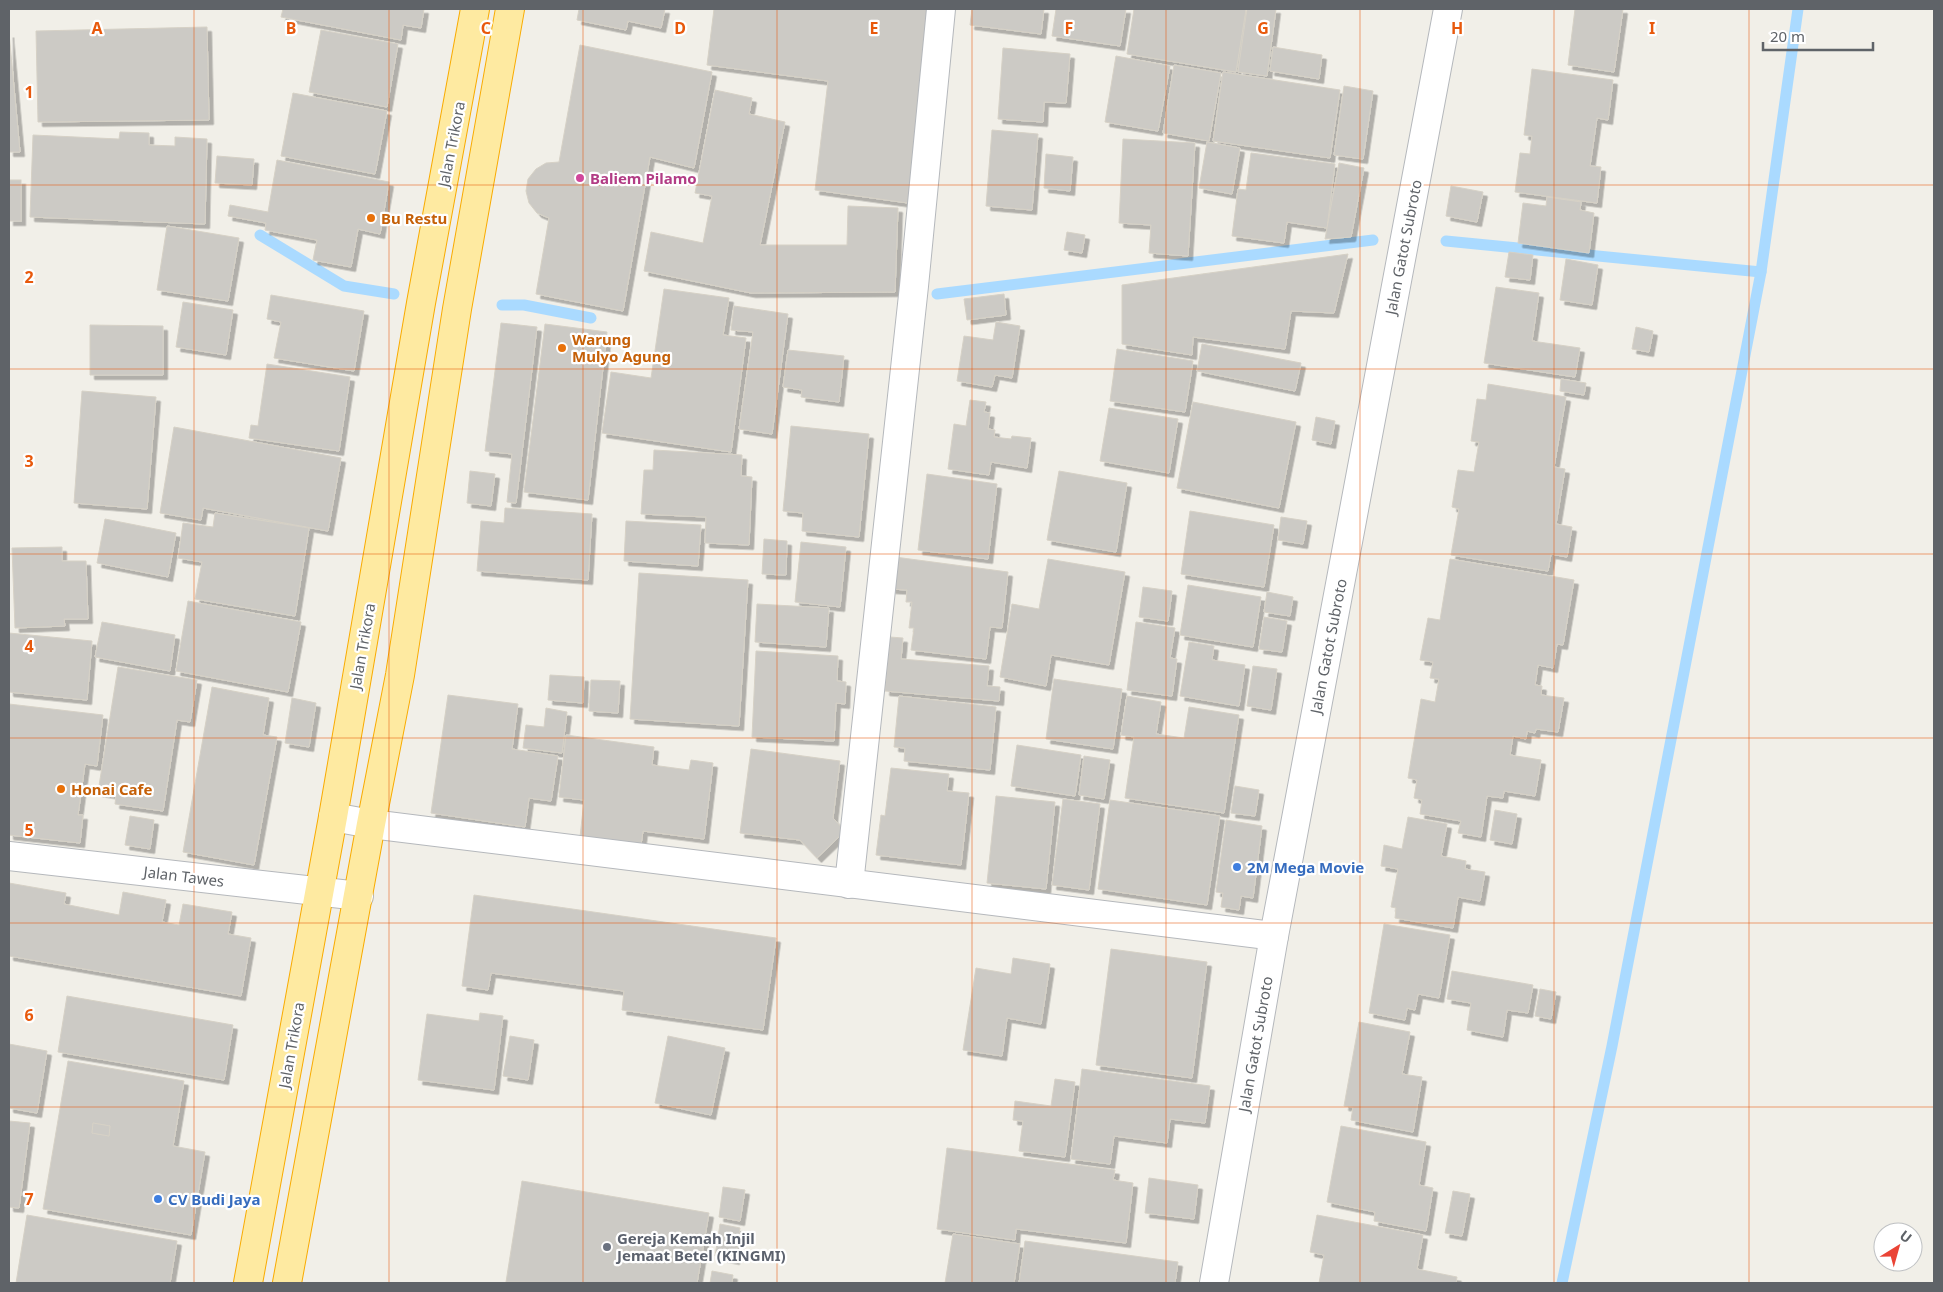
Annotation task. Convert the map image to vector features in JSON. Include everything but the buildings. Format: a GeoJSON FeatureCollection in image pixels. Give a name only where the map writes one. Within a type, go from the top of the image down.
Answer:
{"type":"FeatureCollection","features":[{"type":"Feature","properties":{"kind":"highway","name":"Jalan Trikora"},"geometry":{"type":"LineString","coordinates":[[248,1283],[320,892],[419,312],[475,9]]}},
{"type":"Feature","properties":{"kind":"highway"},"geometry":{"type":"LineString","coordinates":[[287,1283],[400,675],[457,309],[510,9]]}},
{"type":"Feature","properties":{"kind":"highway"},"geometry":{"type":"LineString","coordinates":[[257,1231],[295,1238]]}},
{"type":"Feature","properties":{"kind":"street"},"geometry":{"type":"LineString","coordinates":[[849,884],[914,286],[941,9]]}},
{"type":"Feature","properties":{"kind":"street","name":"Jalan Gatot Subroto"},"geometry":{"type":"LineString","coordinates":[[1214,1283],[1274,936],[1448,9]]}},
{"type":"Feature","properties":{"kind":"street"},"geometry":{"type":"LineString","coordinates":[[333,817],[371,824],[1274,936]]}},
{"type":"Feature","properties":{"kind":"street","name":"Jalan Tawes"},"geometry":{"type":"LineString","coordinates":[[9,856],[359,896]]}},
{"type":"Feature","properties":{"kind":"waterway"},"geometry":{"type":"LineString","coordinates":[[1562,1283],[1612,1046],[1761,272],[1798,9]]}},
{"type":"Feature","properties":{"kind":"waterway"},"geometry":{"type":"LineString","coordinates":[[260,235],[344,286],[394,294]]}},
{"type":"Feature","properties":{"kind":"waterway"},"geometry":{"type":"LineString","coordinates":[[937,294],[1373,240]]}},
{"type":"Feature","properties":{"kind":"waterway"},"geometry":{"type":"LineString","coordinates":[[1446,241],[1761,272]]}},
{"type":"Feature","properties":{"kind":"waterway"},"geometry":{"type":"LineString","coordinates":[[502,305],[524,305],[591,318]]}},
{"type":"Feature","properties":{"kind":"place","name":"Baliem Pilamo"},"geometry":{"type":"Point","coordinates":[580,178]}},
{"type":"Feature","properties":{"kind":"place","name":"Bu Restu"},"geometry":{"type":"Point","coordinates":[371,218]}},
{"type":"Feature","properties":{"kind":"place","name":"Warung Mulyo Agung"},"geometry":{"type":"Point","coordinates":[562,348]}},
{"type":"Feature","properties":{"kind":"place","name":"Honai Cafe"},"geometry":{"type":"Point","coordinates":[61,789]}},
{"type":"Feature","properties":{"kind":"place","name":"2M Mega Movie"},"geometry":{"type":"Point","coordinates":[1237,867]}},
{"type":"Feature","properties":{"kind":"place","name":"CV Budi Jaya"},"geometry":{"type":"Point","coordinates":[158,1199]}},
{"type":"Feature","properties":{"kind":"place","name":"Gereja Kemah Injil Jemaat Betel (KINGMI)"},"geometry":{"type":"Point","coordinates":[607,1247]}}]}
